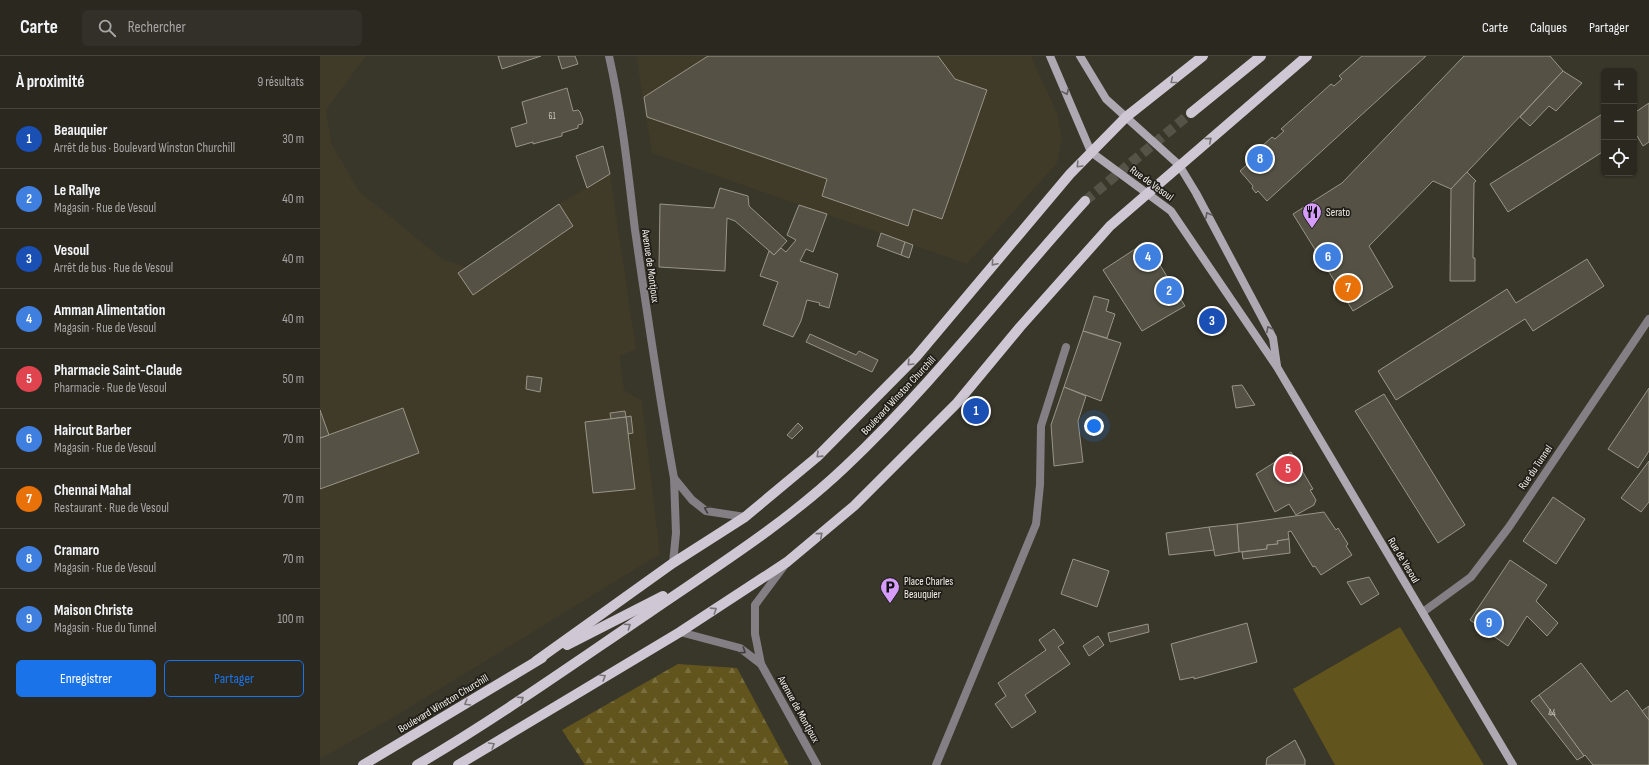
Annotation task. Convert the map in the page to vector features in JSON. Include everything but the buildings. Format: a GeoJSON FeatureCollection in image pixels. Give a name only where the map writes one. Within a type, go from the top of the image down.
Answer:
{"type":"FeatureCollection","features":[{"type":"Feature","properties":{"kind":"main road"},"geometry":{"type":"LineString","coordinates":[[1050,56],[1091,152]]}},
{"type":"Feature","properties":{"kind":"main road","name":"Rue de Vesoul"},"geometry":{"type":"LineString","coordinates":[[1080,56],[1106,99],[1179,166],[1196,193],[1273,338],[1277,367]]}},
{"type":"Feature","properties":{"kind":"main road"},"geometry":{"type":"LineString","coordinates":[[536,661],[673,563],[745,517],[817,457],[916,357],[1070,174],[1091,152],[1126,117],[1203,56]]}},
{"type":"Feature","properties":{"kind":"main road"},"geometry":{"type":"LineString","coordinates":[[1191,113],[1261,56]]}},
{"type":"Feature","properties":{"kind":"main road"},"geometry":{"type":"LineString","coordinates":[[458,765],[680,632],[787,562],[854,506],[957,403],[1020,327],[1110,226],[1307,56]]}},
{"type":"Feature","properties":{"kind":"main road","name":"Rue de Vesoul"},"geometry":{"type":"LineString","coordinates":[[1091,152],[1171,211],[1277,367],[1513,765]]}},
{"type":"Feature","properties":{"kind":"main road","name":"Boulevard Winston Churchill"},"geometry":{"type":"LineString","coordinates":[[700,577],[778,524],[845,468],[919,392],[1044,246],[1085,201]]}},
{"type":"Feature","properties":{"kind":"main road"},"geometry":{"type":"LineString","coordinates":[[536,661],[700,577]]}},
{"type":"Feature","properties":{"kind":"main road"},"geometry":{"type":"LineString","coordinates":[[417,765],[472,733],[700,577]]}},
{"type":"Feature","properties":{"kind":"main road","name":"Boulevard Winston Churchill"},"geometry":{"type":"LineString","coordinates":[[363,765],[536,661]]}},
{"type":"Feature","properties":{"kind":"street","name":"Avenue de Montjoux"},"geometry":{"type":"LineString","coordinates":[[609,56],[621,124],[659,397],[674,478],[676,533],[673,563]]}},
{"type":"Feature","properties":{"kind":"street","name":"Rue du Tunnel"},"geometry":{"type":"LineString","coordinates":[[1422,612],[1472,577],[1509,527],[1649,318]]}},
{"type":"Feature","properties":{"kind":"street"},"geometry":{"type":"LineString","coordinates":[[936,765],[1036,524],[1040,485],[1041,426],[1066,347]]}},
{"type":"Feature","properties":{"kind":"street"},"geometry":{"type":"LineString","coordinates":[[674,478],[692,500],[706,511],[745,517]]}},
{"type":"Feature","properties":{"kind":"street"},"geometry":{"type":"LineString","coordinates":[[761,664],[755,634],[755,605],[787,562]]}},
{"type":"Feature","properties":{"kind":"street"},"geometry":{"type":"LineString","coordinates":[[680,632],[740,648],[761,664]]}},
{"type":"Feature","properties":{"kind":"street","name":"Avenue de Montjoux"},"geometry":{"type":"LineString","coordinates":[[761,664],[817,765]]}},
{"type":"Feature","properties":{"kind":"shaded area"},"geometry":{"type":"Polygon","coordinates":[[[320,56],[366,56],[326,110],[331,143],[359,191],[441,258],[467,268],[559,204],[610,174],[636,349],[620,356],[624,390],[642,401],[660,554],[394,717],[320,759],[320,56]]]}},
{"type":"Feature","properties":{"kind":"shaded area"},"geometry":{"type":"Polygon","coordinates":[[[636,56],[1031,56],[1057,113],[1062,138],[1057,163],[967,264],[652,153],[636,56]]]}},
{"type":"Feature","properties":{"kind":"green space"},"geometry":{"type":"Polygon","coordinates":[[[1400,627],[1484,765],[1335,765],[1293,689],[1400,627]]]}},
{"type":"Feature","properties":{"kind":"green space"},"geometry":{"type":"Polygon","coordinates":[[[678,664],[737,668],[789,765],[585,765],[562,730],[678,664]]]}},
{"type":"Feature","properties":{"kind":"tunnel"},"geometry":{"type":"LineString","coordinates":[[1085,201],[1191,113]]}},
{"type":"Feature","properties":{"kind":"place","name":"Cramaro"},"geometry":{"type":"Point","coordinates":[1260,159]}},
{"type":"Feature","properties":{"kind":"place","name":"Serato"},"geometry":{"type":"Point","coordinates":[1312,229]}},
{"type":"Feature","properties":{"kind":"place","name":"Amman Alimentation"},"geometry":{"type":"Point","coordinates":[1148,257]}},
{"type":"Feature","properties":{"kind":"place","name":"Haircut Barber"},"geometry":{"type":"Point","coordinates":[1328,257]}},
{"type":"Feature","properties":{"kind":"place","name":"Chennai Mahal"},"geometry":{"type":"Point","coordinates":[1348,288]}},
{"type":"Feature","properties":{"kind":"place","name":"Le Rallye"},"geometry":{"type":"Point","coordinates":[1169,291]}},
{"type":"Feature","properties":{"kind":"place","name":"Vesoul"},"geometry":{"type":"Point","coordinates":[1212,321]}},
{"type":"Feature","properties":{"kind":"place","name":"Beauquier"},"geometry":{"type":"Point","coordinates":[976,411]}},
{"type":"Feature","properties":{"kind":"place","name":"Pharmacie Saint-Claude"},"geometry":{"type":"Point","coordinates":[1288,469]}},
{"type":"Feature","properties":{"kind":"place","name":"Place Charles Beauquier"},"geometry":{"type":"Point","coordinates":[890,604]}},
{"type":"Feature","properties":{"kind":"place","name":"Maison Christe"},"geometry":{"type":"Point","coordinates":[1489,623]}}]}
